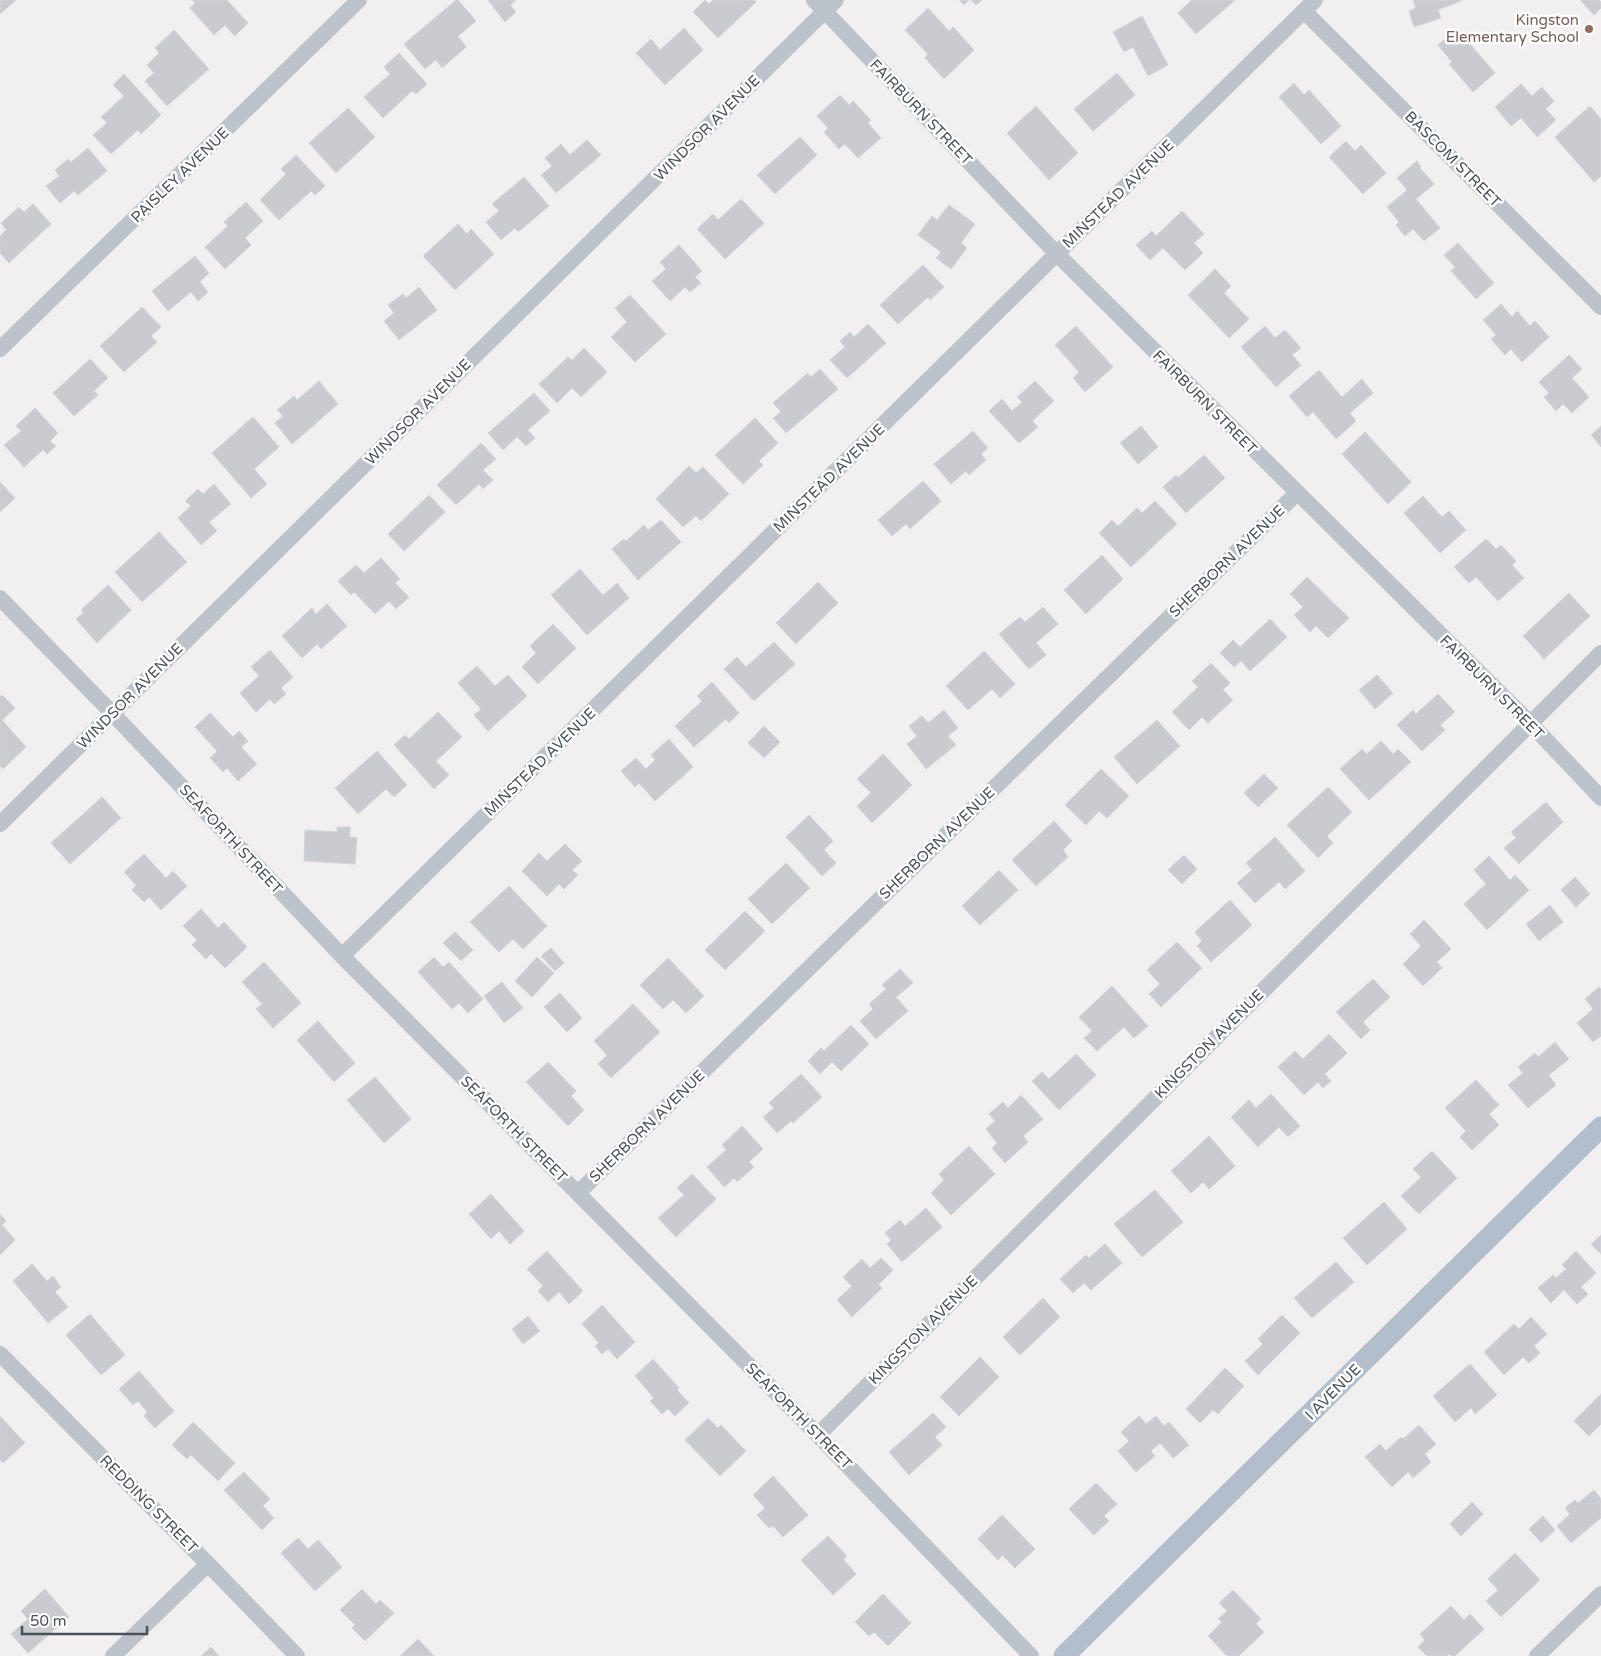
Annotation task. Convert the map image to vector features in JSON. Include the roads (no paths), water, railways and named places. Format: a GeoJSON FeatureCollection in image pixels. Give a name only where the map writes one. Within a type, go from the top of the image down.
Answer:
{"type":"FeatureCollection","features":[{"type":"Feature","properties":{"kind":"main road","name":"I AVENUE"},"geometry":{"type":"LineString","coordinates":[[1064,1656],[1601,1127]]}},
{"type":"Feature","properties":{"kind":"street","name":"PAISLEY AVENUE"},"geometry":{"type":"LineString","coordinates":[[0,349],[359,0]]}},
{"type":"Feature","properties":{"kind":"street","name":"FAIRBURN STREET"},"geometry":{"type":"LineString","coordinates":[[825,4],[1056,254],[1530,723],[1601,798]]}},
{"type":"Feature","properties":{"kind":"street","name":"WINDSOR AVENUE"},"geometry":{"type":"LineString","coordinates":[[0,824],[113,714],[825,4]]}},
{"type":"Feature","properties":{"kind":"street","name":"MINSTEAD AVENUE"},"geometry":{"type":"LineString","coordinates":[[342,956],[1310,6]]}},
{"type":"Feature","properties":{"kind":"street","name":"BASCOM STREET"},"geometry":{"type":"LineString","coordinates":[[1310,6],[1601,306]]}},
{"type":"Feature","properties":{"kind":"street","name":"SHERBORN AVENUE"},"geometry":{"type":"LineString","coordinates":[[578,1193],[1297,493]]}},
{"type":"Feature","properties":{"kind":"street","name":"SEAFORTH STREET"},"geometry":{"type":"LineString","coordinates":[[0,598],[113,714],[342,956],[818,1435],[1031,1656]]}},
{"type":"Feature","properties":{"kind":"street","name":"KINGSTON AVENUE"},"geometry":{"type":"LineString","coordinates":[[818,1435],[1601,653]]}},
{"type":"Feature","properties":{"kind":"street","name":"REDDING STREET"},"geometry":{"type":"LineString","coordinates":[[0,1354],[297,1656]]}},
{"type":"Feature","properties":{"kind":"street"},"geometry":{"type":"LineString","coordinates":[[113,1656],[208,1564]]}},
{"type":"Feature","properties":{"kind":"street"},"geometry":{"type":"LineString","coordinates":[[1537,1656],[1601,1594]]}},
{"type":"Feature","properties":{"kind":"place","name":"Kingston Elementary School"},"geometry":{"type":"Point","coordinates":[1589,29]}}]}
